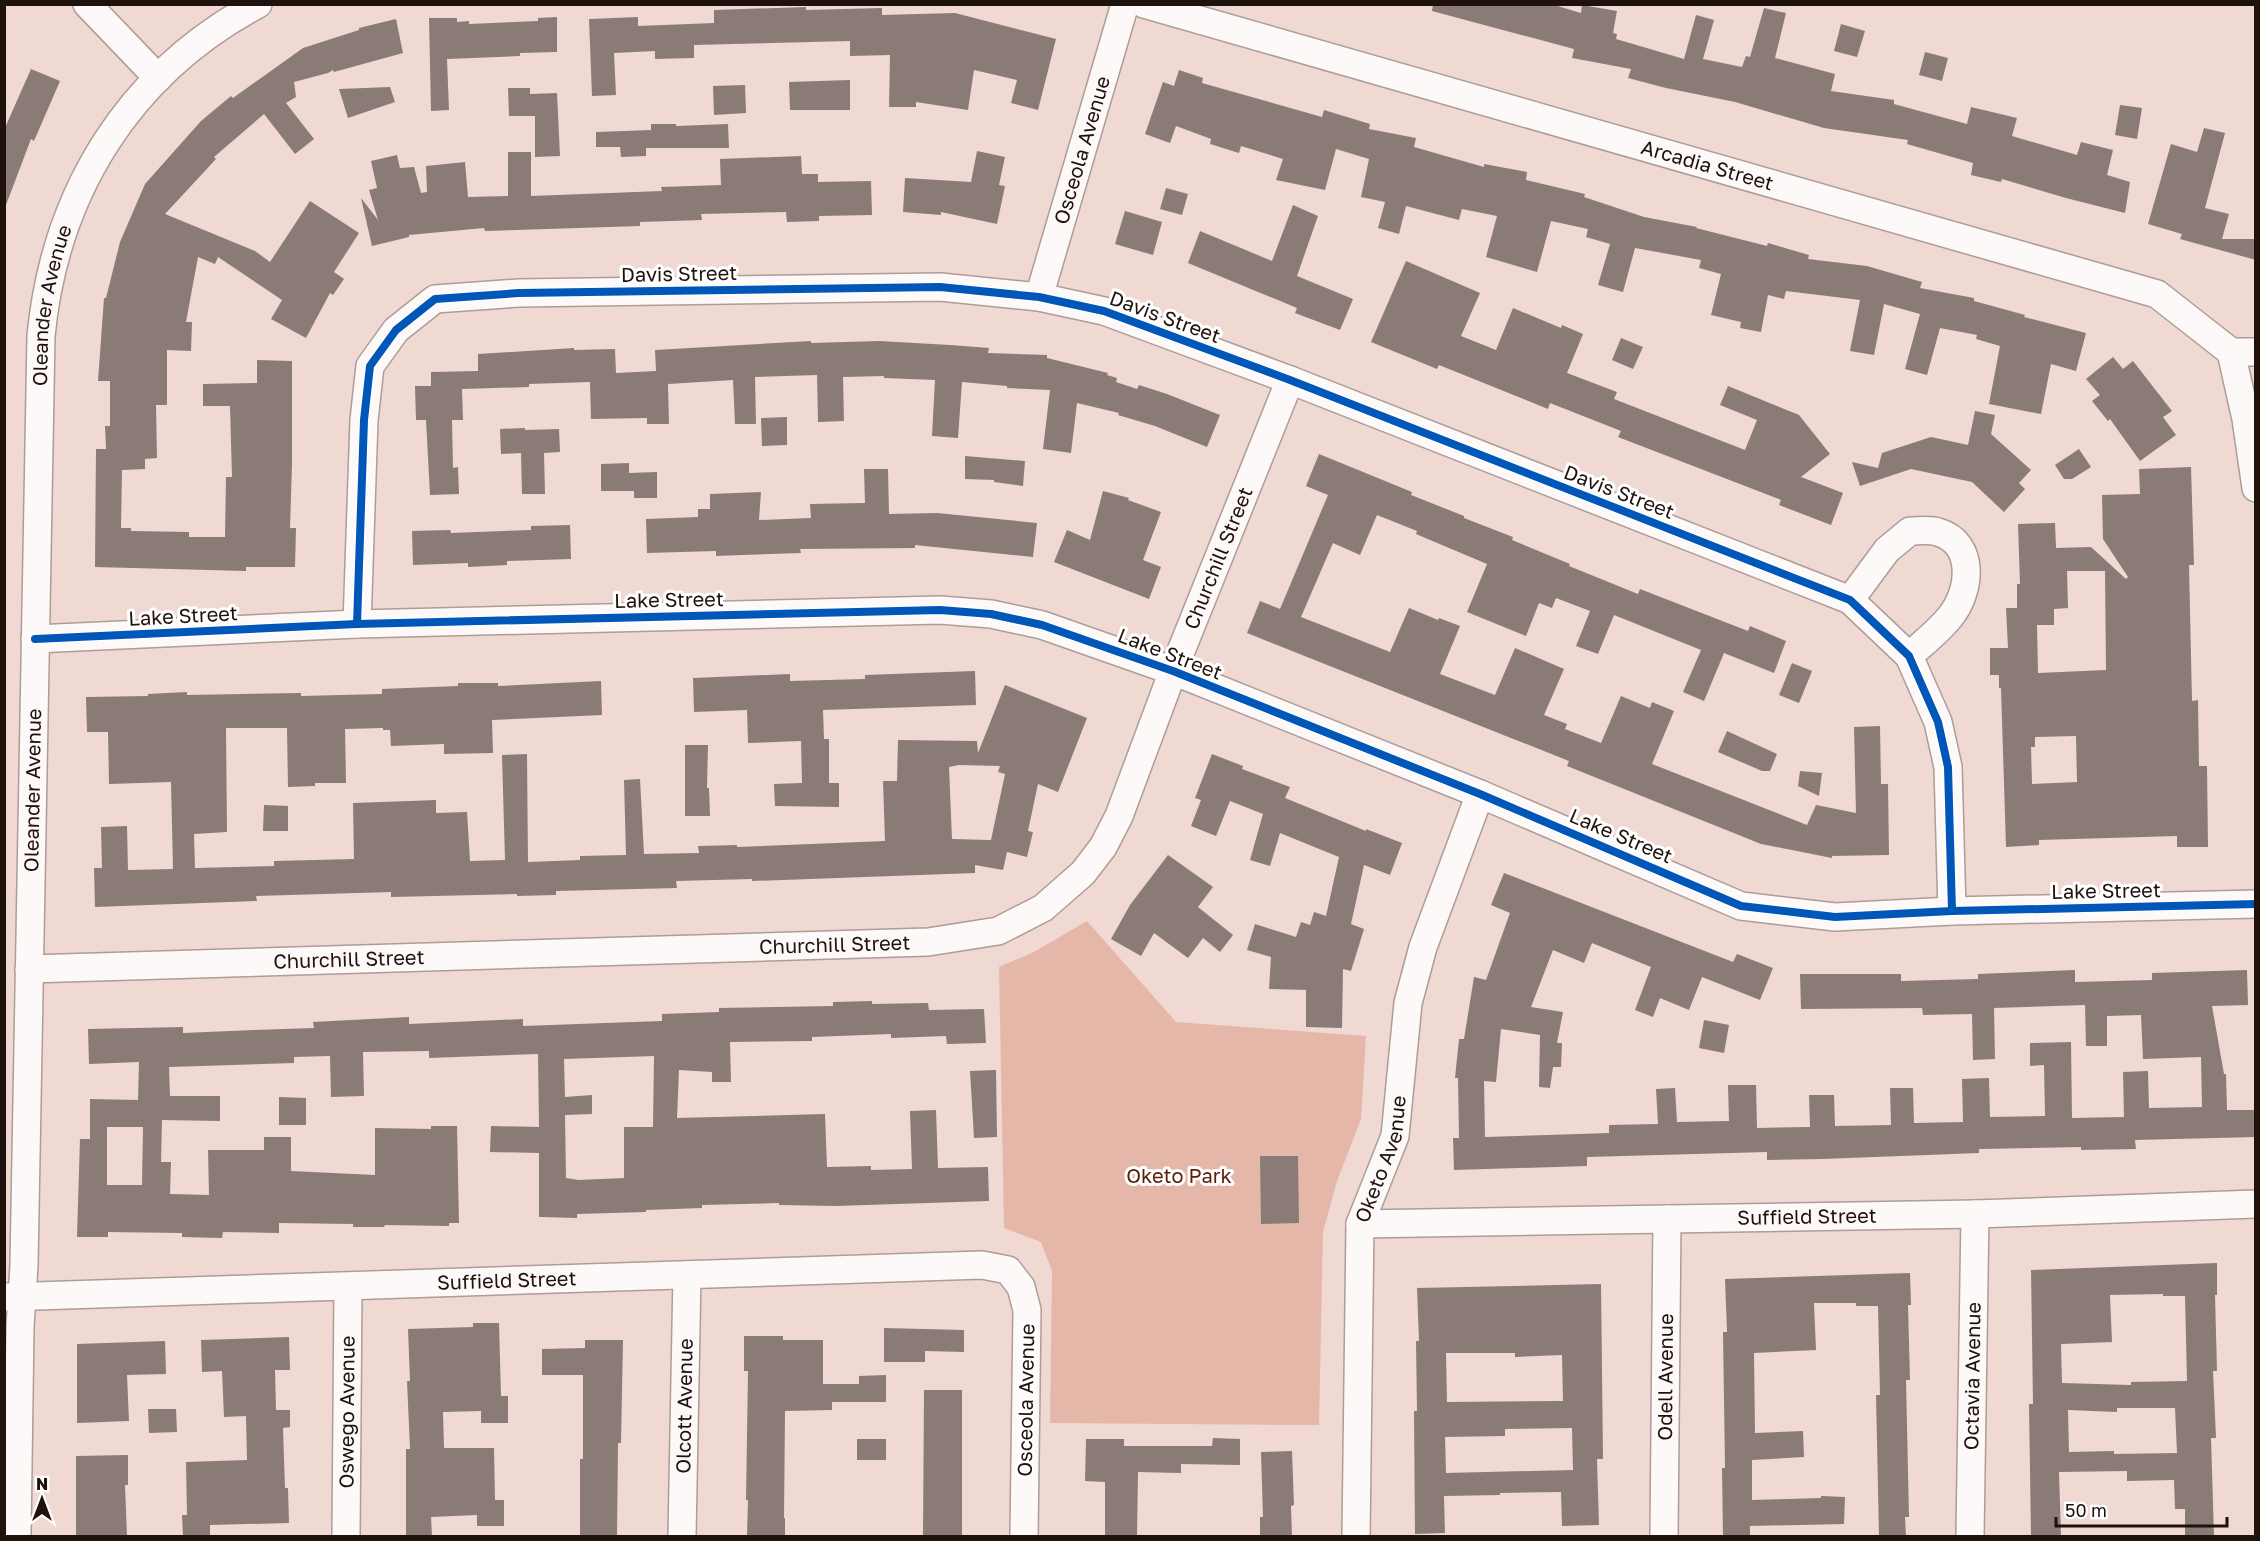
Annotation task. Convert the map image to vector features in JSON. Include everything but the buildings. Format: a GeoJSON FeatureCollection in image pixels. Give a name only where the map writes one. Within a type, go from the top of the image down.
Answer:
{"type":"FeatureCollection","features":[{"type":"Feature","properties":{"kind":"street"},"geometry":{"type":"LineString","coordinates":[[87,4],[158,78],[201,39],[258,4]]}},
{"type":"Feature","properties":{"kind":"street","name":"Osceola Avenue"},"geometry":{"type":"LineString","coordinates":[[1038,297],[1125,4]]}},
{"type":"Feature","properties":{"kind":"street","name":"Arcadia Street"},"geometry":{"type":"LineString","coordinates":[[1144,4],[2157,294],[2243,352]]}},
{"type":"Feature","properties":{"kind":"street","name":"Oleander Avenue"},"geometry":{"type":"LineString","coordinates":[[17,1536],[13,1296],[24,1253],[41,336],[44,301],[60,235],[93,160],[132,105],[158,78]]}},
{"type":"Feature","properties":{"kind":"street","name":"Davis Street"},"geometry":{"type":"LineString","coordinates":[[357,624],[364,420],[370,366],[396,330],[435,299],[519,293],[940,287],[1038,297],[1104,311],[1290,380],[1850,600],[1909,656],[1938,722],[1948,767],[1952,911]]}},
{"type":"Feature","properties":{"kind":"street"},"geometry":{"type":"LineString","coordinates":[[2243,352],[2246,419],[2256,488]]}},
{"type":"Feature","properties":{"kind":"street","name":"Churchill Street"},"geometry":{"type":"LineString","coordinates":[[29,969],[928,942],[998,931],[1043,908],[1083,873],[1103,847],[1119,816],[1173,671],[1290,380]]}},
{"type":"Feature","properties":{"kind":"street"},"geometry":{"type":"LineString","coordinates":[[1850,600],[1887,550],[1910,531],[1937,531],[1957,542],[1967,566],[1964,595],[1950,617],[1909,656]]}},
{"type":"Feature","properties":{"kind":"street","name":"Lake Street"},"geometry":{"type":"LineString","coordinates":[[35,639],[357,624],[940,610],[991,614],[1042,625],[1173,671],[1480,794],[1741,906],[1835,917],[1952,911],[2256,904]]}},
{"type":"Feature","properties":{"kind":"street","name":"Oketo Avenue"},"geometry":{"type":"LineString","coordinates":[[1356,1536],[1360,1224],[1395,1136],[1401,1052],[1408,1003],[1423,947],[1480,794]]}},
{"type":"Feature","properties":{"kind":"street","name":"Suffield Street"},"geometry":{"type":"LineString","coordinates":[[1360,1224],[1975,1214],[2256,1204]]}},
{"type":"Feature","properties":{"kind":"street","name":"Octavia Avenue"},"geometry":{"type":"LineString","coordinates":[[1970,1536],[1975,1214]]}},
{"type":"Feature","properties":{"kind":"street","name":"Odell Avenue"},"geometry":{"type":"LineString","coordinates":[[1664,1536],[1667,1219]]}},
{"type":"Feature","properties":{"kind":"street","name":"Suffield Street"},"geometry":{"type":"LineString","coordinates":[[13,1296],[982,1266],[1008,1270]]}},
{"type":"Feature","properties":{"kind":"street","name":"Osceola Avenue"},"geometry":{"type":"LineString","coordinates":[[1008,1270],[1021,1287],[1027,1310],[1024,1536]]}},
{"type":"Feature","properties":{"kind":"street","name":"Olcott Avenue"},"geometry":{"type":"LineString","coordinates":[[682,1536],[687,1275]]}},
{"type":"Feature","properties":{"kind":"street","name":"Oswego Avenue"},"geometry":{"type":"LineString","coordinates":[[346,1536],[348,1287]]}},
{"type":"Feature","properties":{"kind":"green space","name":"Oketo Park"},"geometry":{"type":"Polygon","coordinates":[[[1087,921],[1176,1022],[1366,1036],[1361,1119],[1337,1181],[1323,1232],[1319,1425],[1050,1423],[1052,1271],[1041,1242],[1004,1228],[999,967],[1034,952],[1087,921]]]}},
{"type":"Feature","properties":{"kind":"cycle path"},"geometry":{"type":"LineString","coordinates":[[357,624],[364,420],[370,366],[396,330],[435,299],[519,293],[940,287],[1039,297],[1104,311],[1290,380],[1850,600],[1909,656],[1938,722],[1948,767],[1952,911]]}},
{"type":"Feature","properties":{"kind":"cycle path"},"geometry":{"type":"LineString","coordinates":[[35,639],[357,624],[940,610],[991,614],[1042,625],[1173,671],[1480,794],[1741,906],[1835,917],[1952,911],[2256,904]]}}]}
